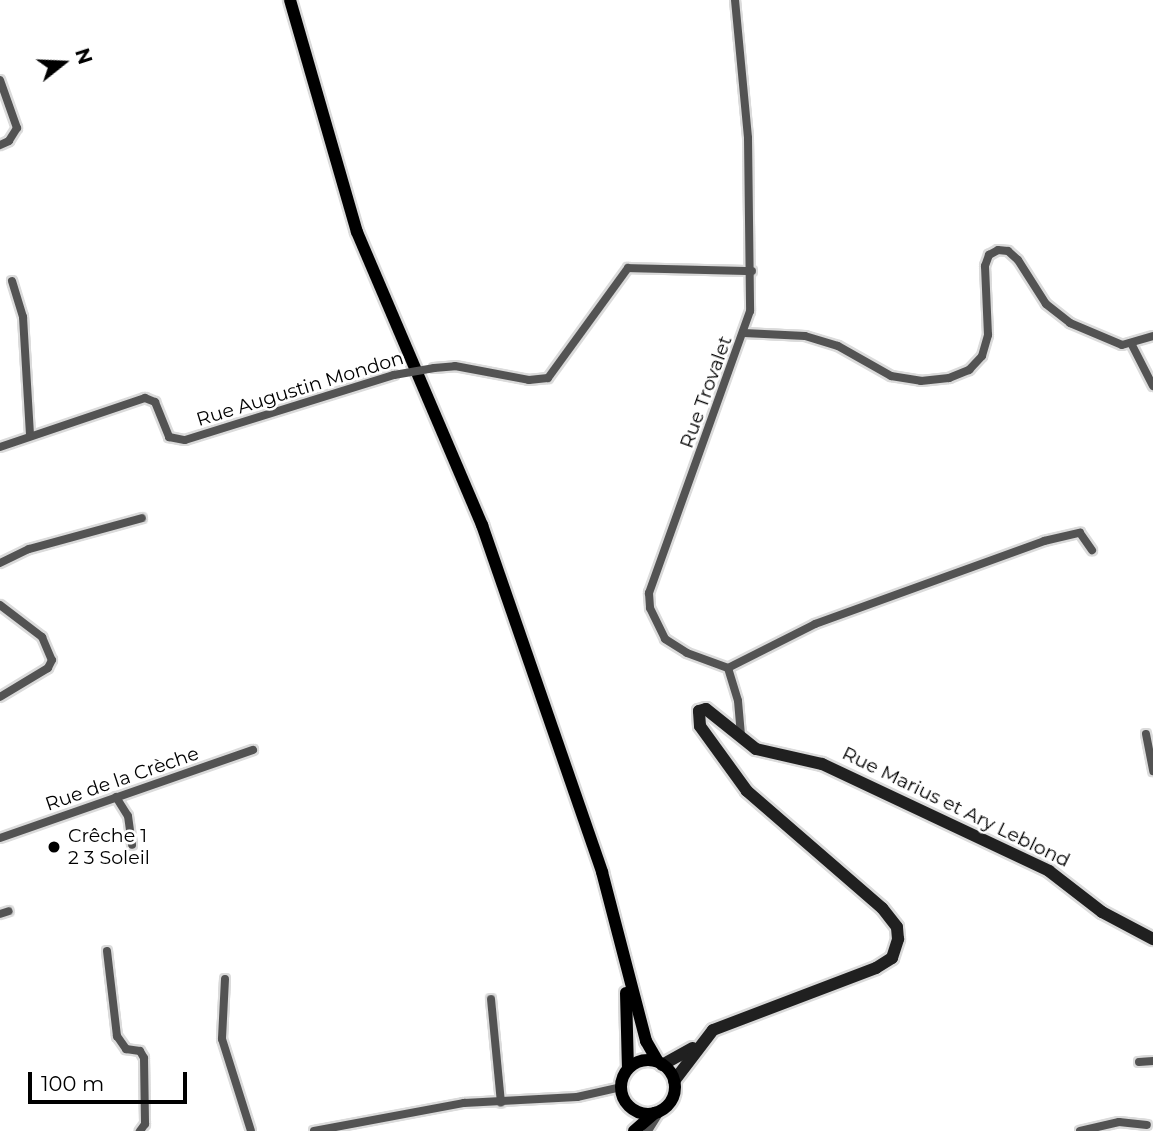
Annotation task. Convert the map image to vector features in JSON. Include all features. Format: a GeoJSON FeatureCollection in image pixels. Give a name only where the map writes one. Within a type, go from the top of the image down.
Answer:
{"type":"FeatureCollection","features":[{"type":"Feature","properties":{"kind":"main road"},"geometry":{"type":"LineString","coordinates":[[290,0],[371,269],[461,468],[602,872],[646,1041],[674,1081],[673,1097],[632,1131]]}},
{"type":"Feature","properties":{"kind":"main road","name":"Rue Marius et Ary Leblond"},"geometry":{"type":"LineString","coordinates":[[660,1064],[696,1046],[721,1025],[885,963],[897,948],[897,927],[891,918],[747,791],[705,734],[699,711],[712,712],[741,741],[771,754],[822,764],[1049,871],[1102,912],[1153,939]]}},
{"type":"Feature","properties":{"kind":"main road"},"geometry":{"type":"LineString","coordinates":[[622,954],[629,1010],[628,1068],[621,1087],[630,1107],[632,1131]]}},
{"type":"Feature","properties":{"kind":"main road","name":"Rue Marius et Ary Leblond"},"geometry":{"type":"LineString","coordinates":[[674,1081],[696,1046]]}},
{"type":"Feature","properties":{"kind":"main road"},"geometry":{"type":"LineString","coordinates":[[628,1068],[642,1060],[660,1064]]}},
{"type":"Feature","properties":{"kind":"main road"},"geometry":{"type":"LineString","coordinates":[[630,1107],[659,1111]]}},
{"type":"Feature","properties":{"kind":"street","name":"Rue Trovalet"},"geometry":{"type":"LineString","coordinates":[[728,668],[687,653],[665,639],[650,608],[649,593],[744,333],[752,271],[748,138],[735,0]]}},
{"type":"Feature","properties":{"kind":"street"},"geometry":{"type":"LineString","coordinates":[[0,80],[17,128],[9,141],[0,145]]}},
{"type":"Feature","properties":{"kind":"street"},"geometry":{"type":"LineString","coordinates":[[744,333],[805,336],[838,346],[891,376],[921,381],[949,378],[969,370],[982,356],[988,335],[985,266],[989,255],[998,250],[1008,251],[1018,260],[1046,304],[1070,323],[1099,338],[1132,345],[1153,336]]}},
{"type":"Feature","properties":{"kind":"street","name":"Rue Augustin Mondon"},"geometry":{"type":"LineString","coordinates":[[0,447],[30,433],[151,398],[165,433],[175,440],[185,440],[394,375],[434,368],[455,366],[529,380],[548,378],[623,271],[752,271]]}},
{"type":"Feature","properties":{"kind":"street"},"geometry":{"type":"LineString","coordinates":[[12,281],[23,317],[30,433]]}},
{"type":"Feature","properties":{"kind":"street"},"geometry":{"type":"LineString","coordinates":[[1132,345],[1153,386]]}},
{"type":"Feature","properties":{"kind":"street"},"geometry":{"type":"LineString","coordinates":[[0,563],[29,549],[142,518]]}},
{"type":"Feature","properties":{"kind":"street"},"geometry":{"type":"LineString","coordinates":[[741,741],[738,701],[728,668],[815,624],[1044,541],[1080,533],[1092,550]]}},
{"type":"Feature","properties":{"kind":"street"},"geometry":{"type":"LineString","coordinates":[[0,605],[42,637],[52,660],[48,668],[0,697]]}},
{"type":"Feature","properties":{"kind":"street"},"geometry":{"type":"LineString","coordinates":[[1146,734],[1153,771]]}},
{"type":"Feature","properties":{"kind":"street","name":"Rue de la Crèche"},"geometry":{"type":"LineString","coordinates":[[0,838],[254,750]]}},
{"type":"Feature","properties":{"kind":"street"},"geometry":{"type":"LineString","coordinates":[[116,797],[128,816],[132,845]]}},
{"type":"Feature","properties":{"kind":"street"},"geometry":{"type":"LineString","coordinates":[[107,951],[117,1036],[126,1049],[140,1051],[144,1058],[145,1124],[140,1131]]}},
{"type":"Feature","properties":{"kind":"street"},"geometry":{"type":"LineString","coordinates":[[225,979],[222,1039],[245,1103],[251,1131]]}},
{"type":"Feature","properties":{"kind":"street"},"geometry":{"type":"LineString","coordinates":[[491,999],[501,1103]]}},
{"type":"Feature","properties":{"kind":"street"},"geometry":{"type":"LineString","coordinates":[[1139,1062],[1153,1061]]}},
{"type":"Feature","properties":{"kind":"street"},"geometry":{"type":"LineString","coordinates":[[314,1131],[348,1128],[464,1103],[578,1097],[621,1087]]}},
{"type":"Feature","properties":{"kind":"street"},"geometry":{"type":"LineString","coordinates":[[648,1131],[659,1111]]}},
{"type":"Feature","properties":{"kind":"street"},"geometry":{"type":"LineString","coordinates":[[1080,1131],[1147,1125]]}},
{"type":"Feature","properties":{"kind":"place","name":"Crêche 1 2 3 Soleil"},"geometry":{"type":"Point","coordinates":[54,847]}}]}
